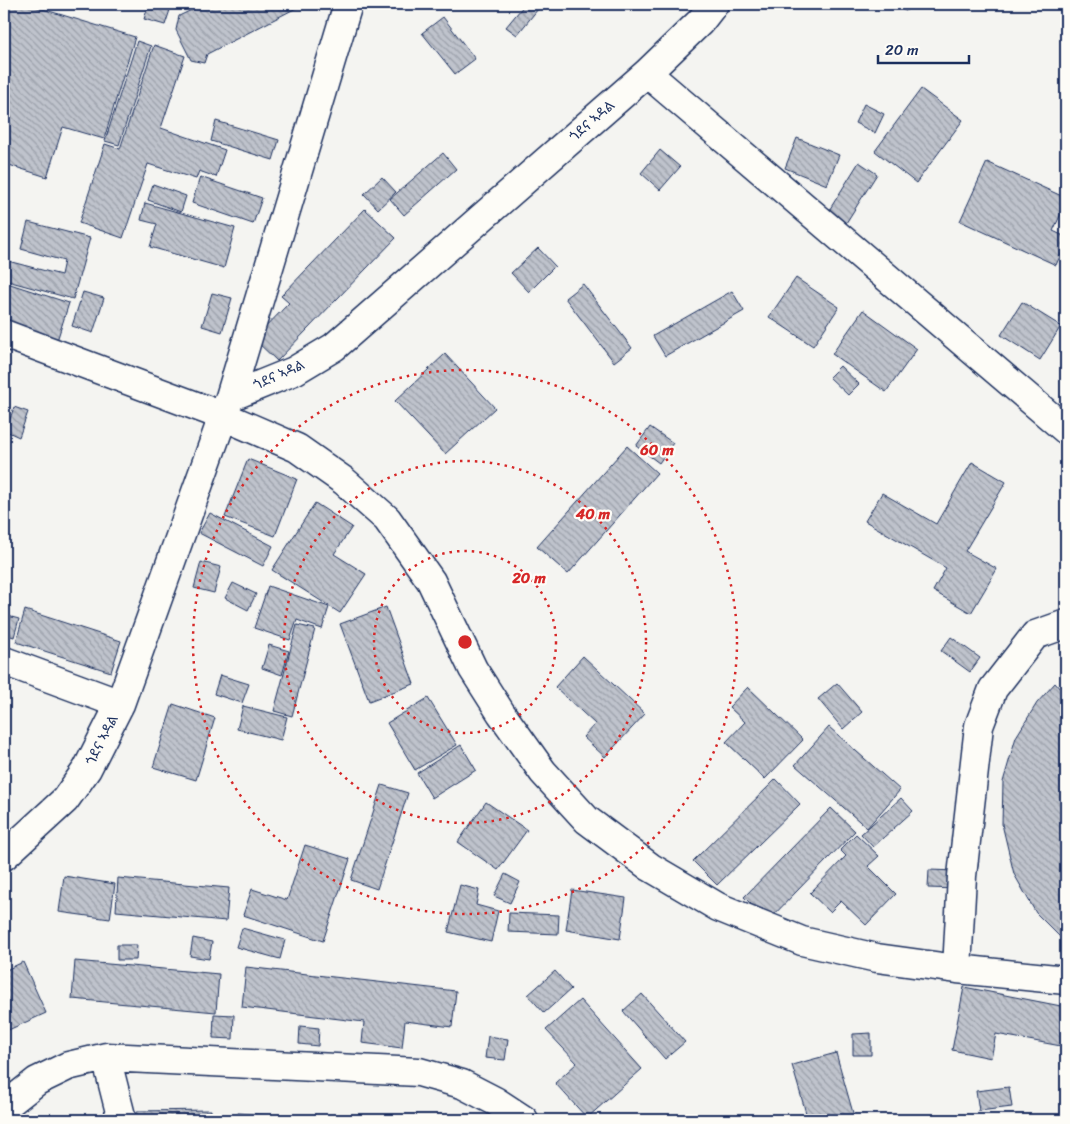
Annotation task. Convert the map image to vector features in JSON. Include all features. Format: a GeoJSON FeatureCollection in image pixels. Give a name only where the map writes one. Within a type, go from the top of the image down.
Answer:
{"type":"FeatureCollection","features":[{"type":"Feature","properties":{"kind":"street"},"geometry":{"type":"LineString","coordinates":[[226,406],[348,4]]}},
{"type":"Feature","properties":{"kind":"street","name":"ጎደና ኣዳል"},"geometry":{"type":"LineString","coordinates":[[4,856],[65,800],[87,769],[120,704],[226,406],[294,371],[334,347],[647,73],[700,22],[714,4]]}},
{"type":"Feature","properties":{"kind":"street"},"geometry":{"type":"LineString","coordinates":[[647,73],[1066,430]]}},
{"type":"Feature","properties":{"kind":"street"},"geometry":{"type":"LineString","coordinates":[[4,334],[226,406],[297,448],[344,481],[387,519],[431,581],[474,669],[501,714],[542,772],[587,820],[650,867],[718,907],[802,941],[877,958],[958,969],[1066,980]]}},
{"type":"Feature","properties":{"kind":"street"},"geometry":{"type":"LineString","coordinates":[[958,969],[966,839],[979,726],[993,689],[1034,635],[1066,624]]}},
{"type":"Feature","properties":{"kind":"street"},"geometry":{"type":"LineString","coordinates":[[4,661],[120,704]]}},
{"type":"Feature","properties":{"kind":"street"},"geometry":{"type":"LineString","coordinates":[[106,1057],[122,1120]]}},
{"type":"Feature","properties":{"kind":"street"},"geometry":{"type":"LineString","coordinates":[[4,1107],[37,1081],[68,1066],[106,1057],[419,1072],[462,1084],[495,1101],[516,1118]]}},
{"type":"Feature","properties":{"kind":"building"},"geometry":{"type":"Polygon","coordinates":[[[10,4],[26,4],[135,37],[104,139],[63,127],[47,177],[9,165],[4,180],[4,24],[10,4]]]}},
{"type":"Feature","properties":{"kind":"building"},"geometry":{"type":"Polygon","coordinates":[[[149,4],[172,4],[165,25],[144,19],[149,4]]]}},
{"type":"Feature","properties":{"kind":"building"},"geometry":{"type":"Polygon","coordinates":[[[204,4],[304,4],[207,54],[204,63],[191,60],[176,30],[179,16],[204,4]]]}},
{"type":"Feature","properties":{"kind":"building"},"geometry":{"type":"Polygon","coordinates":[[[525,4],[532,4],[538,9],[517,35],[506,27],[525,4]]]}},
{"type":"Feature","properties":{"kind":"building"},"geometry":{"type":"Polygon","coordinates":[[[888,4],[908,4],[906,11],[888,4]]]}},
{"type":"Feature","properties":{"kind":"building"},"geometry":{"type":"Polygon","coordinates":[[[443,17],[475,59],[455,74],[422,33],[443,17]]]}},
{"type":"Feature","properties":{"kind":"building"},"geometry":{"type":"Polygon","coordinates":[[[137,41],[151,46],[119,145],[105,141],[137,41]]]}},
{"type":"Feature","properties":{"kind":"building"},"geometry":{"type":"Polygon","coordinates":[[[154,45],[185,56],[161,128],[225,150],[216,177],[199,171],[196,179],[148,164],[123,238],[79,223],[105,144],[120,149],[154,45]]]}},
{"type":"Feature","properties":{"kind":"building"},"geometry":{"type":"Polygon","coordinates":[[[921,89],[963,120],[916,183],[875,151],[921,89]]]}},
{"type":"Feature","properties":{"kind":"building"},"geometry":{"type":"Polygon","coordinates":[[[864,104],[884,114],[875,133],[855,123],[864,104]]]}},
{"type":"Feature","properties":{"kind":"building"},"geometry":{"type":"Polygon","coordinates":[[[216,121],[279,140],[273,160],[211,141],[216,121]]]}},
{"type":"Feature","properties":{"kind":"building"},"geometry":{"type":"Polygon","coordinates":[[[797,138],[839,155],[827,185],[785,168],[797,138]]]}},
{"type":"Feature","properties":{"kind":"building"},"geometry":{"type":"Polygon","coordinates":[[[660,150],[680,167],[660,190],[641,173],[660,150]]]}},
{"type":"Feature","properties":{"kind":"building"},"geometry":{"type":"Polygon","coordinates":[[[443,153],[456,169],[404,215],[390,199],[443,153]]]}},
{"type":"Feature","properties":{"kind":"building"},"geometry":{"type":"Polygon","coordinates":[[[859,162],[877,174],[846,223],[828,212],[859,162]]]}},
{"type":"Feature","properties":{"kind":"building"},"geometry":{"type":"Polygon","coordinates":[[[987,162],[1066,198],[1066,203],[1053,231],[1066,237],[1066,243],[1056,265],[960,221],[987,162]]]}},
{"type":"Feature","properties":{"kind":"building"},"geometry":{"type":"Polygon","coordinates":[[[200,177],[262,198],[253,224],[192,203],[200,177]]]}},
{"type":"Feature","properties":{"kind":"building"},"geometry":{"type":"Polygon","coordinates":[[[382,177],[396,192],[378,209],[364,194],[382,177]]]}},
{"type":"Feature","properties":{"kind":"building"},"geometry":{"type":"Polygon","coordinates":[[[153,184],[186,196],[181,212],[148,200],[153,184]]]}},
{"type":"Feature","properties":{"kind":"building"},"geometry":{"type":"Polygon","coordinates":[[[145,203],[235,228],[224,268],[150,247],[157,224],[141,220],[145,203]]]}},
{"type":"Feature","properties":{"kind":"building"},"geometry":{"type":"Polygon","coordinates":[[[365,209],[396,238],[277,361],[254,339],[289,303],[281,296],[365,209]]]}},
{"type":"Feature","properties":{"kind":"building"},"geometry":{"type":"Polygon","coordinates":[[[28,222],[90,238],[73,299],[4,280],[4,260],[61,275],[64,261],[21,249],[28,222]]]}},
{"type":"Feature","properties":{"kind":"building"},"geometry":{"type":"Polygon","coordinates":[[[538,248],[555,266],[529,292],[511,273],[538,248]]]}},
{"type":"Feature","properties":{"kind":"building"},"geometry":{"type":"Polygon","coordinates":[[[796,278],[839,307],[813,346],[769,317],[796,278]]]}},
{"type":"Feature","properties":{"kind":"building"},"geometry":{"type":"Polygon","coordinates":[[[4,282],[69,303],[55,347],[4,331],[4,282]]]}},
{"type":"Feature","properties":{"kind":"building"},"geometry":{"type":"Polygon","coordinates":[[[583,284],[632,348],[614,362],[565,298],[583,284]]]}},
{"type":"Feature","properties":{"kind":"building"},"geometry":{"type":"Polygon","coordinates":[[[732,291],[744,311],[665,356],[653,336],[732,291]]]}},
{"type":"Feature","properties":{"kind":"building"},"geometry":{"type":"Polygon","coordinates":[[[83,292],[104,298],[93,333],[72,326],[83,292]]]}},
{"type":"Feature","properties":{"kind":"building"},"geometry":{"type":"Polygon","coordinates":[[[212,293],[232,298],[222,332],[202,326],[212,293]]]}},
{"type":"Feature","properties":{"kind":"building"},"geometry":{"type":"Polygon","coordinates":[[[1022,302],[1061,326],[1040,360],[1001,335],[1022,302]]]}},
{"type":"Feature","properties":{"kind":"building"},"geometry":{"type":"Polygon","coordinates":[[[863,310],[917,349],[886,392],[832,354],[863,310]]]}},
{"type":"Feature","properties":{"kind":"building"},"geometry":{"type":"Polygon","coordinates":[[[445,354],[495,408],[445,454],[395,401],[445,354]]]}},
{"type":"Feature","properties":{"kind":"building"},"geometry":{"type":"Polygon","coordinates":[[[840,366],[859,384],[848,395],[829,377],[840,366]]]}},
{"type":"Feature","properties":{"kind":"building"},"geometry":{"type":"Polygon","coordinates":[[[14,407],[28,412],[19,437],[6,431],[14,407]]]}},
{"type":"Feature","properties":{"kind":"building"},"geometry":{"type":"Polygon","coordinates":[[[650,427],[673,443],[659,463],[636,446],[650,427]]]}},
{"type":"Feature","properties":{"kind":"building"},"geometry":{"type":"Polygon","coordinates":[[[627,446],[657,473],[568,574],[537,547],[627,446]]]}},
{"type":"Feature","properties":{"kind":"building"},"geometry":{"type":"Polygon","coordinates":[[[248,459],[297,479],[275,536],[225,517],[248,459]]]}},
{"type":"Feature","properties":{"kind":"building"},"geometry":{"type":"Polygon","coordinates":[[[972,462],[1006,482],[965,551],[997,569],[971,613],[933,591],[946,568],[865,521],[882,493],[936,524],[972,462]]]}},
{"type":"Feature","properties":{"kind":"building"},"geometry":{"type":"Polygon","coordinates":[[[315,503],[352,527],[334,554],[366,574],[340,613],[272,570],[315,503]]]}},
{"type":"Feature","properties":{"kind":"building"},"geometry":{"type":"Polygon","coordinates":[[[210,513],[273,546],[263,566],[199,533],[210,513]]]}},
{"type":"Feature","properties":{"kind":"building"},"geometry":{"type":"Polygon","coordinates":[[[201,562],[221,567],[214,593],[194,588],[201,562]]]}},
{"type":"Feature","properties":{"kind":"building"},"geometry":{"type":"Polygon","coordinates":[[[233,583],[256,594],[248,610],[225,598],[233,583]]]}},
{"type":"Feature","properties":{"kind":"building"},"geometry":{"type":"Polygon","coordinates":[[[268,586],[329,607],[322,629],[297,620],[290,640],[254,628],[268,586]]]}},
{"type":"Feature","properties":{"kind":"building"},"geometry":{"type":"Polygon","coordinates":[[[386,607],[414,684],[369,701],[340,624],[386,607]]]}},
{"type":"Feature","properties":{"kind":"building"},"geometry":{"type":"Polygon","coordinates":[[[25,610],[121,641],[111,672],[16,642],[25,610]]]}},
{"type":"Feature","properties":{"kind":"building"},"geometry":{"type":"Polygon","coordinates":[[[4,615],[19,619],[14,637],[4,634],[4,615]]]}},
{"type":"Feature","properties":{"kind":"building"},"geometry":{"type":"Polygon","coordinates":[[[297,625],[315,629],[292,716],[274,711],[297,625]]]}},
{"type":"Feature","properties":{"kind":"building"},"geometry":{"type":"Polygon","coordinates":[[[951,637],[980,658],[970,672],[941,651],[951,637]]]}},
{"type":"Feature","properties":{"kind":"building"},"geometry":{"type":"Polygon","coordinates":[[[269,645],[289,651],[282,675],[262,668],[269,645]]]}},
{"type":"Feature","properties":{"kind":"building"},"geometry":{"type":"Polygon","coordinates":[[[583,656],[645,714],[605,757],[583,737],[595,724],[555,687],[583,656]]]}},
{"type":"Feature","properties":{"kind":"building"},"geometry":{"type":"Polygon","coordinates":[[[220,675],[249,684],[242,703],[214,694],[220,675]]]}},
{"type":"Feature","properties":{"kind":"building"},"geometry":{"type":"Polygon","coordinates":[[[837,683],[862,712],[843,729],[818,699],[837,683]]]}},
{"type":"Feature","properties":{"kind":"building"},"geometry":{"type":"Polygon","coordinates":[[[1055,683],[1066,696],[1066,943],[1036,913],[1014,874],[1002,824],[1003,782],[1016,737],[1037,703],[1055,683]]]}},
{"type":"Feature","properties":{"kind":"building"},"geometry":{"type":"Polygon","coordinates":[[[748,687],[803,740],[765,779],[726,742],[745,722],[729,707],[748,687]]]}},
{"type":"Feature","properties":{"kind":"building"},"geometry":{"type":"Polygon","coordinates":[[[428,698],[457,745],[415,770],[387,723],[428,698]]]}},
{"type":"Feature","properties":{"kind":"building"},"geometry":{"type":"Polygon","coordinates":[[[173,704],[215,718],[196,780],[153,767],[173,704]]]}},
{"type":"Feature","properties":{"kind":"building"},"geometry":{"type":"Polygon","coordinates":[[[243,706],[287,717],[281,740],[237,729],[243,706]]]}},
{"type":"Feature","properties":{"kind":"building"},"geometry":{"type":"Polygon","coordinates":[[[829,727],[900,790],[867,828],[795,765],[829,727]]]}},
{"type":"Feature","properties":{"kind":"building"},"geometry":{"type":"Polygon","coordinates":[[[461,745],[476,770],[432,798],[417,773],[461,745]]]}},
{"type":"Feature","properties":{"kind":"building"},"geometry":{"type":"Polygon","coordinates":[[[776,779],[800,804],[717,885],[693,861],[776,779]]]}},
{"type":"Feature","properties":{"kind":"building"},"geometry":{"type":"Polygon","coordinates":[[[382,785],[408,793],[377,889],[351,880],[382,785]]]}},
{"type":"Feature","properties":{"kind":"building"},"geometry":{"type":"Polygon","coordinates":[[[901,798],[913,811],[873,847],[861,834],[901,798]]]}},
{"type":"Feature","properties":{"kind":"building"},"geometry":{"type":"Polygon","coordinates":[[[486,802],[527,830],[498,870],[458,842],[486,802]]]}},
{"type":"Feature","properties":{"kind":"building"},"geometry":{"type":"Polygon","coordinates":[[[831,808],[855,831],[768,921],[744,897],[831,808]]]}},
{"type":"Feature","properties":{"kind":"building"},"geometry":{"type":"Polygon","coordinates":[[[856,834],[879,856],[868,866],[896,894],[866,925],[841,901],[830,912],[810,893],[846,856],[840,850],[856,834]]]}},
{"type":"Feature","properties":{"kind":"building"},"geometry":{"type":"Polygon","coordinates":[[[305,845],[350,859],[323,941],[243,915],[252,889],[287,900],[305,845]]]}},
{"type":"Feature","properties":{"kind":"building"},"geometry":{"type":"Polygon","coordinates":[[[929,870],[957,871],[957,889],[928,888],[929,870]]]}},
{"type":"Feature","properties":{"kind":"building"},"geometry":{"type":"Polygon","coordinates":[[[505,874],[520,882],[510,903],[494,896],[505,874]]]}},
{"type":"Feature","properties":{"kind":"building"},"geometry":{"type":"Polygon","coordinates":[[[64,876],[115,884],[110,919],[59,912],[64,876]]]}},
{"type":"Feature","properties":{"kind":"building"},"geometry":{"type":"Polygon","coordinates":[[[118,878],[229,888],[226,921],[116,911],[118,878]]]}},
{"type":"Feature","properties":{"kind":"building"},"geometry":{"type":"Polygon","coordinates":[[[460,885],[479,890],[476,905],[498,911],[491,942],[448,932],[460,885]]]}},
{"type":"Feature","properties":{"kind":"building"},"geometry":{"type":"Polygon","coordinates":[[[572,890],[626,898],[620,939],[566,930],[572,890]]]}},
{"type":"Feature","properties":{"kind":"building"},"geometry":{"type":"Polygon","coordinates":[[[509,913],[559,915],[558,934],[508,932],[509,913]]]}},
{"type":"Feature","properties":{"kind":"building"},"geometry":{"type":"Polygon","coordinates":[[[242,928],[285,940],[280,959],[236,947],[242,928]]]}},
{"type":"Feature","properties":{"kind":"building"},"geometry":{"type":"Polygon","coordinates":[[[193,938],[212,942],[209,959],[190,956],[193,938]]]}},
{"type":"Feature","properties":{"kind":"building"},"geometry":{"type":"Polygon","coordinates":[[[117,945],[137,945],[136,960],[117,960],[117,945]]]}},
{"type":"Feature","properties":{"kind":"building"},"geometry":{"type":"Polygon","coordinates":[[[75,961],[219,974],[216,1012],[72,999],[75,961]]]}},
{"type":"Feature","properties":{"kind":"building"},"geometry":{"type":"Polygon","coordinates":[[[23,962],[46,1013],[4,1032],[4,971],[23,962]]]}},
{"type":"Feature","properties":{"kind":"building"},"geometry":{"type":"Polygon","coordinates":[[[246,967],[456,991],[452,1027],[405,1021],[402,1048],[362,1043],[364,1022],[242,1007],[246,967]]]}},
{"type":"Feature","properties":{"kind":"building"},"geometry":{"type":"Polygon","coordinates":[[[555,971],[571,989],[544,1013],[528,995],[555,971]]]}},
{"type":"Feature","properties":{"kind":"building"},"geometry":{"type":"Polygon","coordinates":[[[964,987],[1066,1007],[1061,1046],[996,1034],[991,1058],[952,1050],[964,987]]]}},
{"type":"Feature","properties":{"kind":"building"},"geometry":{"type":"Polygon","coordinates":[[[642,994],[685,1042],[665,1059],[623,1011],[642,994]]]}},
{"type":"Feature","properties":{"kind":"building"},"geometry":{"type":"Polygon","coordinates":[[[580,1000],[642,1069],[587,1118],[555,1083],[577,1063],[546,1030],[580,1000]]]}},
{"type":"Feature","properties":{"kind":"building"},"geometry":{"type":"Polygon","coordinates":[[[214,1014],[234,1015],[233,1039],[213,1038],[214,1014]]]}},
{"type":"Feature","properties":{"kind":"building"},"geometry":{"type":"Polygon","coordinates":[[[300,1026],[319,1028],[318,1046],[299,1044],[300,1026]]]}},
{"type":"Feature","properties":{"kind":"building"},"geometry":{"type":"Polygon","coordinates":[[[871,1033],[871,1055],[853,1055],[853,1034],[871,1033]]]}},
{"type":"Feature","properties":{"kind":"building"},"geometry":{"type":"Polygon","coordinates":[[[488,1036],[508,1039],[505,1060],[485,1058],[488,1036]]]}},
{"type":"Feature","properties":{"kind":"building"},"geometry":{"type":"Polygon","coordinates":[[[836,1053],[855,1120],[808,1120],[792,1065],[836,1053]]]}},
{"type":"Feature","properties":{"kind":"building"},"geometry":{"type":"Polygon","coordinates":[[[1009,1087],[1012,1107],[979,1111],[976,1091],[1009,1087]]]}},
{"type":"Feature","properties":{"kind":"building"},"geometry":{"type":"Polygon","coordinates":[[[211,1110],[211,1120],[137,1120],[137,1111],[211,1110]]]}},
{"type":"Feature","properties":{"kind":"building"},"geometry":{"type":"Polygon","coordinates":[[[238,1113],[327,1120],[237,1120],[238,1113]]]}},
{"type":"Feature","properties":{"kind":"building"},"geometry":{"type":"Polygon","coordinates":[[[60,1114],[67,1120],[54,1120],[60,1114]]]}}]}
